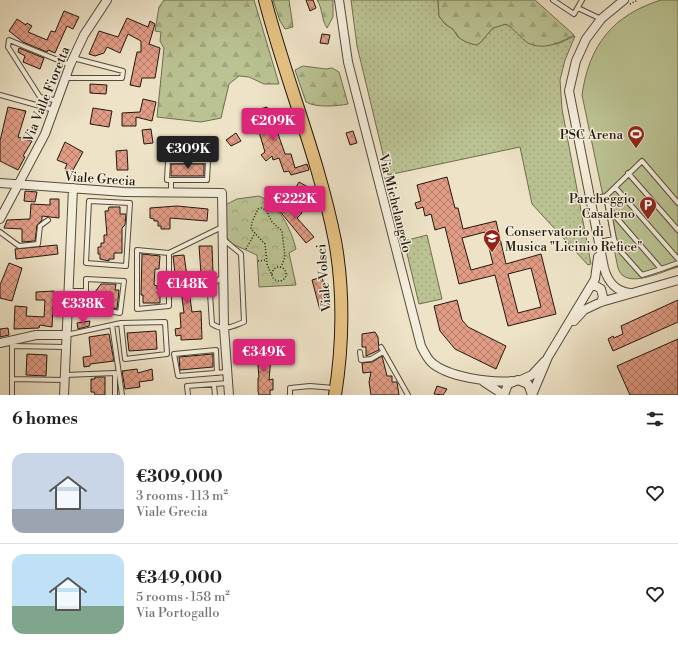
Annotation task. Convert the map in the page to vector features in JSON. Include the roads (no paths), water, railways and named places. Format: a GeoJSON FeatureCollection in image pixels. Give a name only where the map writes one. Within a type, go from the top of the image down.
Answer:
{"type":"FeatureCollection","features":[{"type":"Feature","properties":{"kind":"main road","name":"Viale Volsci"},"geometry":{"type":"LineString","coordinates":[[265,0],[272,28],[320,178],[335,243],[341,310],[336,392]]}},
{"type":"Feature","properties":{"kind":"street","name":"Via Valle Fioretta"},"geometry":{"type":"LineString","coordinates":[[0,220],[18,183],[45,134],[71,62],[84,35],[107,0]]}},
{"type":"Feature","properties":{"kind":"street"},"geometry":{"type":"LineString","coordinates":[[259,0],[272,28]]}},
{"type":"Feature","properties":{"kind":"street","name":"Via Michelangelo"},"geometry":{"type":"LineString","coordinates":[[339,0],[348,62],[418,339],[427,357],[440,368],[474,378],[493,387],[504,395]]}},
{"type":"Feature","properties":{"kind":"street"},"geometry":{"type":"LineString","coordinates":[[625,4],[601,19],[586,39],[576,61],[570,91],[604,268],[610,282],[619,290],[630,293]]}},
{"type":"Feature","properties":{"kind":"street","name":"Viale Grecia"},"geometry":{"type":"LineString","coordinates":[[0,183],[18,183],[124,192],[171,194],[222,193],[223,227]]}},
{"type":"Feature","properties":{"kind":"street"},"geometry":{"type":"LineString","coordinates":[[64,395],[73,188]]}},
{"type":"Feature","properties":{"kind":"street"},"geometry":{"type":"LineString","coordinates":[[223,227],[222,277],[229,395]]}},
{"type":"Feature","properties":{"kind":"street"},"geometry":{"type":"LineString","coordinates":[[521,380],[532,375],[548,357],[591,286],[598,268],[598,242]]}},
{"type":"Feature","properties":{"kind":"street"},"geometry":{"type":"LineString","coordinates":[[563,334],[580,314],[601,302],[678,280]]}},
{"type":"Feature","properties":{"kind":"street"},"geometry":{"type":"LineString","coordinates":[[591,286],[596,286],[601,289],[603,296],[601,302]]}},
{"type":"Feature","properties":{"kind":"street"},"geometry":{"type":"LineString","coordinates":[[0,343],[36,335],[66,335]]}},
{"type":"Feature","properties":{"kind":"street"},"geometry":{"type":"LineString","coordinates":[[532,395],[548,357]]}},
{"type":"Feature","properties":{"kind":"street","name":"Via Michelangelo"},"geometry":{"type":"LineString","coordinates":[[474,378],[512,381],[521,380]]}},
{"type":"Feature","properties":{"kind":"street"},"geometry":{"type":"LineString","coordinates":[[521,380],[528,384],[532,395]]}},
{"type":"Feature","properties":{"kind":"street"},"geometry":{"type":"LineString","coordinates":[[504,395],[506,387],[512,381]]}},
{"type":"Feature","properties":{"kind":"lane"},"geometry":{"type":"LineString","coordinates":[[553,0],[574,14],[582,0]]}},
{"type":"Feature","properties":{"kind":"lane"},"geometry":{"type":"LineString","coordinates":[[578,8],[601,19]]}},
{"type":"Feature","properties":{"kind":"lane"},"geometry":{"type":"LineString","coordinates":[[58,101],[40,97],[8,47],[9,40],[71,62],[124,71],[122,78],[65,78]]}},
{"type":"Feature","properties":{"kind":"lane"},"geometry":{"type":"LineString","coordinates":[[0,95],[54,110]]}},
{"type":"Feature","properties":{"kind":"lane"},"geometry":{"type":"LineString","coordinates":[[168,160],[208,161],[208,180],[171,180],[167,180],[168,160]]}},
{"type":"Feature","properties":{"kind":"lane"},"geometry":{"type":"LineString","coordinates":[[590,199],[606,196],[642,161],[678,203]]}},
{"type":"Feature","properties":{"kind":"lane"},"geometry":{"type":"LineString","coordinates":[[628,173],[678,230]]}},
{"type":"Feature","properties":{"kind":"lane"},"geometry":{"type":"LineString","coordinates":[[171,180],[171,194]]}},
{"type":"Feature","properties":{"kind":"lane"},"geometry":{"type":"LineString","coordinates":[[615,187],[678,259]]}},
{"type":"Feature","properties":{"kind":"lane"},"geometry":{"type":"LineString","coordinates":[[123,202],[124,192]]}},
{"type":"Feature","properties":{"kind":"lane"},"geometry":{"type":"LineString","coordinates":[[606,196],[614,239],[617,247],[642,275],[678,263]]}},
{"type":"Feature","properties":{"kind":"lane"},"geometry":{"type":"LineString","coordinates":[[89,201],[123,202],[130,203],[126,266],[86,262],[89,201]]}},
{"type":"Feature","properties":{"kind":"lane"},"geometry":{"type":"LineString","coordinates":[[608,209],[661,268]]}},
{"type":"Feature","properties":{"kind":"lane"},"geometry":{"type":"LineString","coordinates":[[0,232],[19,246],[38,244],[40,226],[48,220]]}},
{"type":"Feature","properties":{"kind":"lane"},"geometry":{"type":"LineString","coordinates":[[169,253],[169,306],[138,309],[137,250],[169,253],[223,227]]}},
{"type":"Feature","properties":{"kind":"lane"},"geometry":{"type":"LineString","coordinates":[[222,277],[212,285],[210,294],[212,324],[229,328],[244,322],[241,254],[223,239]]}},
{"type":"Feature","properties":{"kind":"lane"},"geometry":{"type":"LineString","coordinates":[[598,242],[614,239]]}},
{"type":"Feature","properties":{"kind":"lane"},"geometry":{"type":"LineString","coordinates":[[86,279],[124,281],[120,313],[85,307],[86,291],[86,279]]}},
{"type":"Feature","properties":{"kind":"lane"},"geometry":{"type":"LineString","coordinates":[[68,291],[86,291]]}},
{"type":"Feature","properties":{"kind":"lane"},"geometry":{"type":"LineString","coordinates":[[66,335],[112,325],[121,324],[165,322],[167,354],[125,359],[121,324]]}},
{"type":"Feature","properties":{"kind":"lane"},"geometry":{"type":"LineString","coordinates":[[112,325],[122,395]]}},
{"type":"Feature","properties":{"kind":"lane"},"geometry":{"type":"LineString","coordinates":[[12,395],[12,346],[65,347]]}},
{"type":"Feature","properties":{"kind":"lane"},"geometry":{"type":"LineString","coordinates":[[381,347],[408,395]]}},
{"type":"Feature","properties":{"kind":"lane"},"geometry":{"type":"LineString","coordinates":[[217,373],[216,350],[174,354],[178,376],[217,373],[228,372]]}},
{"type":"Feature","properties":{"kind":"lane"},"geometry":{"type":"LineString","coordinates":[[360,352],[361,360],[371,359],[383,352]]}},
{"type":"Feature","properties":{"kind":"lane"},"geometry":{"type":"LineString","coordinates":[[12,379],[115,373],[115,395]]}},
{"type":"Feature","properties":{"kind":"lane"},"geometry":{"type":"LineString","coordinates":[[188,395],[187,386],[228,383]]}},
{"type":"Feature","properties":{"kind":"lane"},"geometry":{"type":"LineString","coordinates":[[214,385],[215,395]]}},
{"type":"Feature","properties":{"kind":"lane"},"geometry":{"type":"LineString","coordinates":[[290,395],[290,388],[310,386],[336,392]]}},
{"type":"Feature","properties":{"kind":"place","name":"PSC Arena"},"geometry":{"type":"Point","coordinates":[636,149]}},
{"type":"Feature","properties":{"kind":"place","name":"Parcheggio Casaleno"},"geometry":{"type":"Point","coordinates":[648,220]}},
{"type":"Feature","properties":{"kind":"place","name":"Conservatorio di Musica \"Licinio Refice\""},"geometry":{"type":"Point","coordinates":[492,253]}}]}
